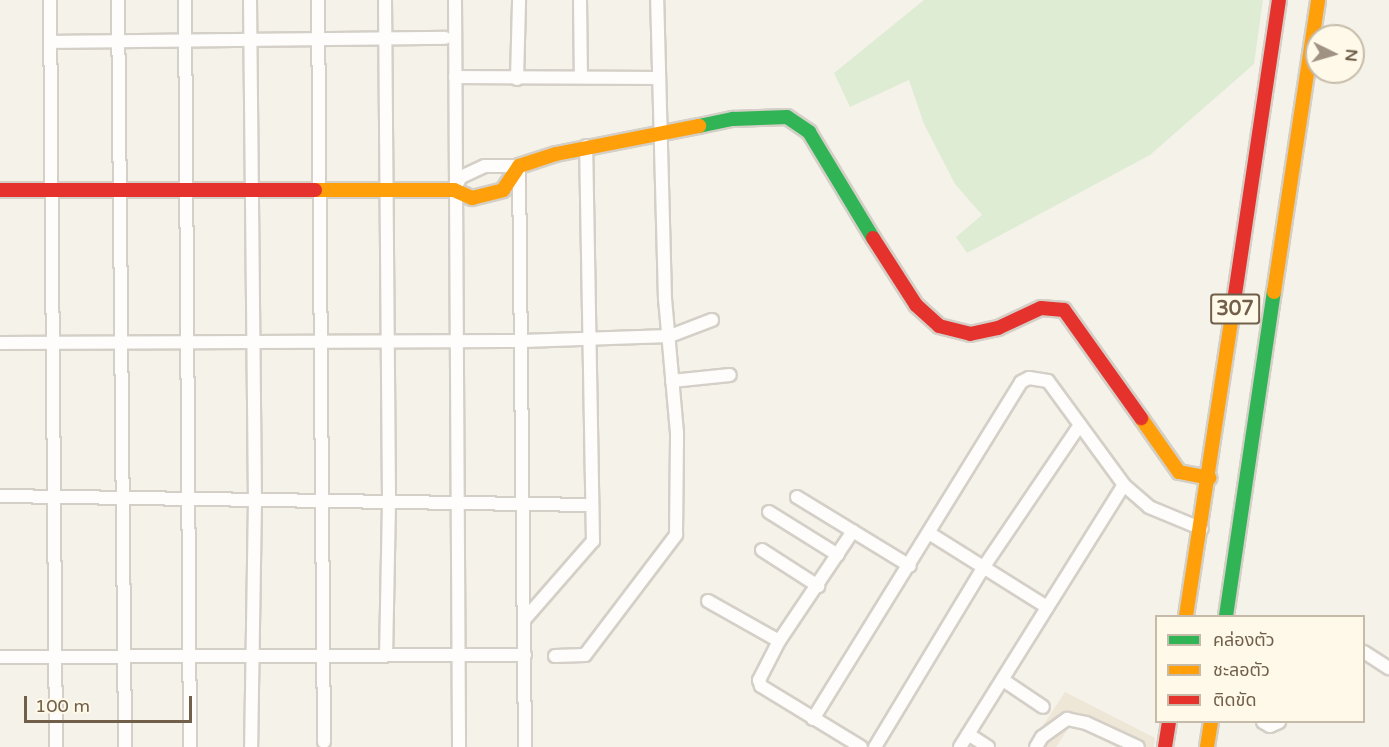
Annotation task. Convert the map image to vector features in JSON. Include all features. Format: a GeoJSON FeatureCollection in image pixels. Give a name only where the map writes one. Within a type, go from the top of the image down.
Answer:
{"type":"FeatureCollection","features":[{"type":"Feature","properties":{"kind":"street"},"geometry":{"type":"LineString","coordinates":[[50,0],[54,497],[58,657],[56,747]]}},
{"type":"Feature","properties":{"kind":"street"},"geometry":{"type":"LineString","coordinates":[[118,0],[125,747]]}},
{"type":"Feature","properties":{"kind":"street"},"geometry":{"type":"LineString","coordinates":[[185,0],[190,747]]}},
{"type":"Feature","properties":{"kind":"street"},"geometry":{"type":"LineString","coordinates":[[250,0],[254,189],[255,500],[251,747]]}},
{"type":"Feature","properties":{"kind":"street"},"geometry":{"type":"LineString","coordinates":[[318,0],[324,742]]}},
{"type":"Feature","properties":{"kind":"street"},"geometry":{"type":"LineString","coordinates":[[385,0],[389,502],[386,655]]}},
{"type":"Feature","properties":{"kind":"street"},"geometry":{"type":"LineString","coordinates":[[455,0],[454,190],[459,747]]}},
{"type":"Feature","properties":{"kind":"street"},"geometry":{"type":"LineString","coordinates":[[517,79],[519,0]]}},
{"type":"Feature","properties":{"kind":"street"},"geometry":{"type":"LineString","coordinates":[[580,0],[580,77]]}},
{"type":"Feature","properties":{"kind":"street"},"geometry":{"type":"LineString","coordinates":[[555,656],[585,655],[676,535],[677,433],[665,299],[657,0]]}},
{"type":"Feature","properties":{"kind":"street","name":"307"},"geometry":{"type":"LineString","coordinates":[[1186,615],[1202,529],[1279,0]]}},
{"type":"Feature","properties":{"kind":"street","name":"307"},"geometry":{"type":"LineString","coordinates":[[1226,615],[1318,0]]}},
{"type":"Feature","properties":{"kind":"street"},"geometry":{"type":"LineString","coordinates":[[50,42],[445,38]]}},
{"type":"Feature","properties":{"kind":"street"},"geometry":{"type":"LineString","coordinates":[[455,77],[658,78]]}},
{"type":"Feature","properties":{"kind":"street"},"geometry":{"type":"LineString","coordinates":[[454,190],[461,177],[485,166],[519,166],[586,146],[662,131],[767,115],[788,117],[808,132],[904,288],[916,305],[939,326],[957,333],[970,334],[998,328],[1041,308],[1064,310],[1179,472],[1188,477],[1209,478]]}},
{"type":"Feature","properties":{"kind":"street"},"geometry":{"type":"LineString","coordinates":[[524,620],[592,545],[586,146]]}},
{"type":"Feature","properties":{"kind":"street"},"geometry":{"type":"LineString","coordinates":[[0,190],[186,188],[454,190],[472,198],[490,196],[503,190],[519,166]]}},
{"type":"Feature","properties":{"kind":"street"},"geometry":{"type":"LineString","coordinates":[[519,166],[525,504],[525,747]]}},
{"type":"Feature","properties":{"kind":"street"},"geometry":{"type":"LineString","coordinates":[[0,343],[522,341],[670,336],[712,320]]}},
{"type":"Feature","properties":{"kind":"street"},"geometry":{"type":"LineString","coordinates":[[672,381],[730,375]]}},
{"type":"Feature","properties":{"kind":"street"},"geometry":{"type":"LineString","coordinates":[[813,719],[910,566],[928,532],[1021,382],[1039,377],[1048,381],[1124,485],[1149,507],[1202,529]]}},
{"type":"Feature","properties":{"kind":"street"},"geometry":{"type":"LineString","coordinates":[[875,747],[983,568],[1080,425]]}},
{"type":"Feature","properties":{"kind":"street"},"geometry":{"type":"LineString","coordinates":[[960,747],[1124,485]]}},
{"type":"Feature","properties":{"kind":"street"},"geometry":{"type":"LineString","coordinates":[[0,496],[591,505]]}},
{"type":"Feature","properties":{"kind":"street"},"geometry":{"type":"LineString","coordinates":[[797,497],[910,566]]}},
{"type":"Feature","properties":{"kind":"street"},"geometry":{"type":"LineString","coordinates":[[769,512],[838,555]]}},
{"type":"Feature","properties":{"kind":"street"},"geometry":{"type":"LineString","coordinates":[[853,531],[780,641],[759,683],[861,747]]}},
{"type":"Feature","properties":{"kind":"street"},"geometry":{"type":"LineString","coordinates":[[928,532],[1047,607]]}},
{"type":"Feature","properties":{"kind":"street"},"geometry":{"type":"LineString","coordinates":[[762,550],[818,586]]}},
{"type":"Feature","properties":{"kind":"street"},"geometry":{"type":"LineString","coordinates":[[708,601],[780,641]]}},
{"type":"Feature","properties":{"kind":"street"},"geometry":{"type":"LineString","coordinates":[[1365,653],[1389,668]]}},
{"type":"Feature","properties":{"kind":"street"},"geometry":{"type":"LineString","coordinates":[[0,657],[525,655]]}},
{"type":"Feature","properties":{"kind":"street"},"geometry":{"type":"LineString","coordinates":[[1003,680],[1043,707]]}},
{"type":"Feature","properties":{"kind":"street"},"geometry":{"type":"LineString","coordinates":[[1036,747],[1042,737],[1067,719],[1086,723],[1138,747]]}},
{"type":"Feature","properties":{"kind":"street"},"geometry":{"type":"LineString","coordinates":[[1165,747],[1169,723]]}},
{"type":"Feature","properties":{"kind":"street"},"geometry":{"type":"LineString","coordinates":[[1207,747],[1211,723]]}},
{"type":"Feature","properties":{"kind":"street"},"geometry":{"type":"LineString","coordinates":[[968,734],[988,747]]}},
{"type":"Feature","properties":{"kind":"shaded area"},"geometry":{"type":"Polygon","coordinates":[[[1065,692],[1155,738],[1154,747],[1116,747],[1071,724],[1056,747],[1029,747],[1065,692]]]}},
{"type":"Feature","properties":{"kind":"green space"},"geometry":{"type":"Polygon","coordinates":[[[924,0],[1263,0],[1254,64],[1150,155],[967,253],[956,237],[982,215],[955,184],[924,124],[909,80],[850,107],[834,73],[924,0]]]}},
{"type":"Feature","properties":{"kind":"traffic: fast"},"geometry":{"type":"LineString","coordinates":[[699,126],[733,119],[787,117],[809,132],[873,238]]}},
{"type":"Feature","properties":{"kind":"traffic: fast"},"geometry":{"type":"LineString","coordinates":[[1226,615],[1274,292]]}},
{"type":"Feature","properties":{"kind":"traffic: slow"},"geometry":{"type":"LineString","coordinates":[[1274,292],[1318,0]]}},
{"type":"Feature","properties":{"kind":"traffic: slow"},"geometry":{"type":"LineString","coordinates":[[315,190],[454,190],[472,198],[503,190],[519,166],[556,154],[699,126]]}},
{"type":"Feature","properties":{"kind":"traffic: slow"},"geometry":{"type":"LineString","coordinates":[[1186,615],[1234,301]]}},
{"type":"Feature","properties":{"kind":"traffic: slow"},"geometry":{"type":"LineString","coordinates":[[1141,418],[1179,472],[1209,478]]}},
{"type":"Feature","properties":{"kind":"traffic: slow"},"geometry":{"type":"LineString","coordinates":[[1207,747],[1211,723]]}},
{"type":"Feature","properties":{"kind":"traffic: jam"},"geometry":{"type":"LineString","coordinates":[[1234,301],[1279,0]]}},
{"type":"Feature","properties":{"kind":"traffic: jam"},"geometry":{"type":"LineString","coordinates":[[0,190],[315,190]]}},
{"type":"Feature","properties":{"kind":"traffic: jam"},"geometry":{"type":"LineString","coordinates":[[873,238],[916,305],[939,326],[970,334],[998,328],[1041,308],[1064,310],[1141,418]]}},
{"type":"Feature","properties":{"kind":"traffic: jam"},"geometry":{"type":"LineString","coordinates":[[1165,747],[1169,723]]}}]}
